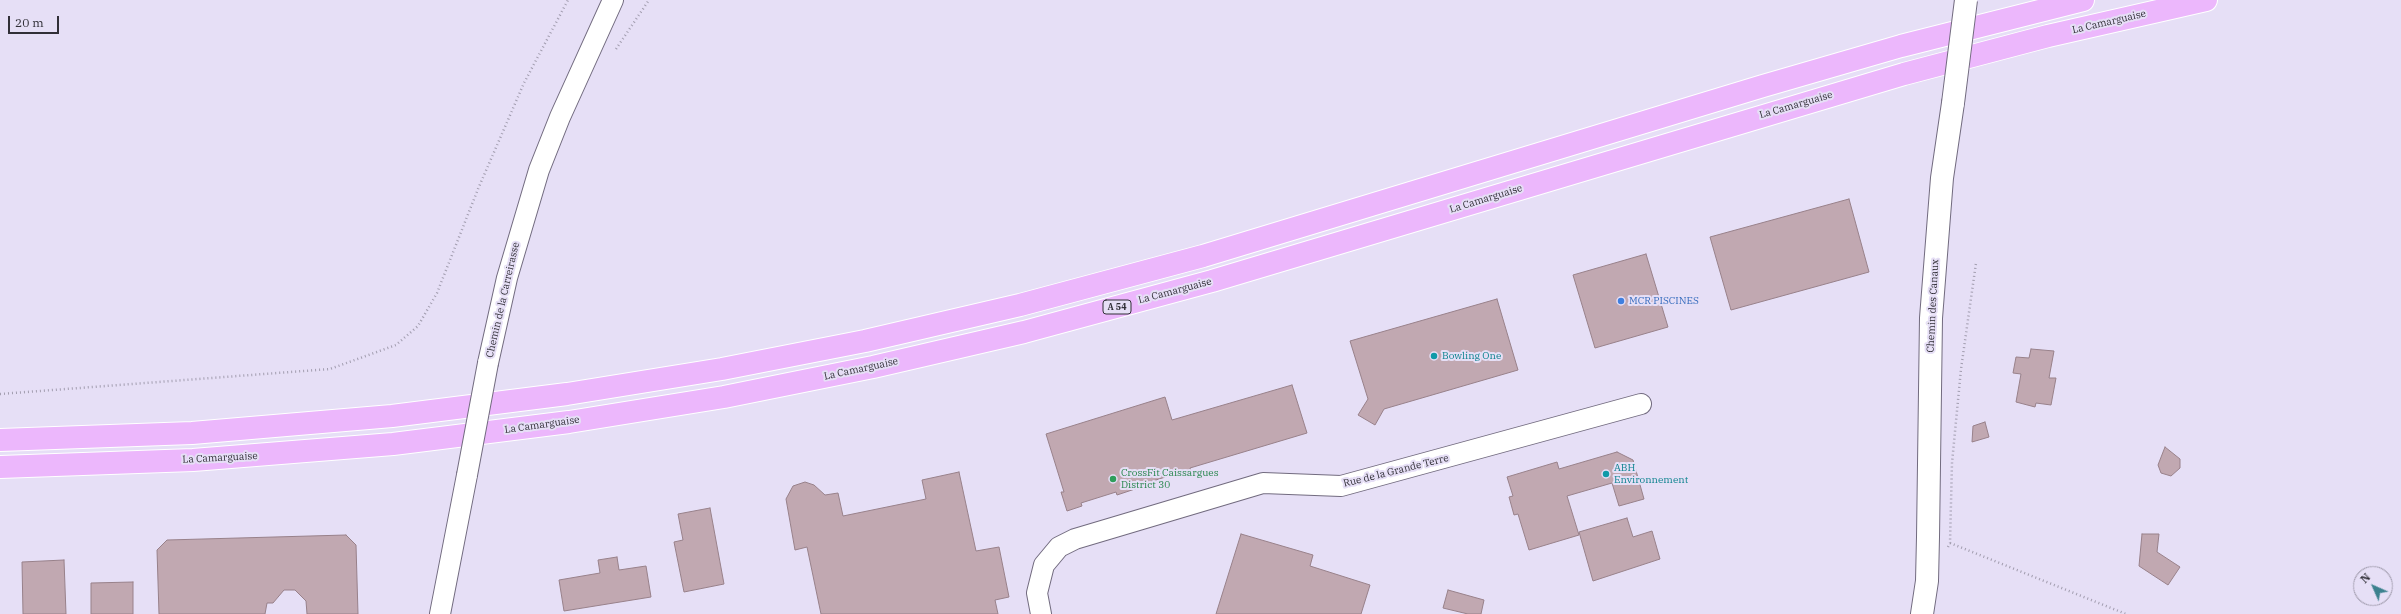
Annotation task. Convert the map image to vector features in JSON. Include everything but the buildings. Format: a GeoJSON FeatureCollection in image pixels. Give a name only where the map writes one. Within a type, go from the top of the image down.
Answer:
{"type":"FeatureCollection","features":[{"type":"Feature","properties":{"kind":"highway"},"geometry":{"type":"LineString","coordinates":[[0,440],[192,433],[392,416],[566,394],[722,369],[865,341],[1020,305],[1203,256],[1901,46],[2083,0]]}},
{"type":"Feature","properties":{"kind":"highway","name":"La Camarguaise"},"geometry":{"type":"LineString","coordinates":[[0,467],[193,460],[393,444],[592,418],[724,397],[873,367],[1024,332],[1212,281],[1904,74],[2048,36],[2206,0]]}},
{"type":"Feature","properties":{"kind":"main road","name":"Chemin des Canaux"},"geometry":{"type":"LineString","coordinates":[[1922,614],[1928,559],[1931,318],[1942,178],[1966,0]]}},
{"type":"Feature","properties":{"kind":"street","name":"Chemin de la Carreirasse"},"geometry":{"type":"LineString","coordinates":[[440,614],[488,363],[507,278],[537,177],[560,117],[613,0]]}},
{"type":"Feature","properties":{"kind":"street","name":"Rue de la Grande Terre"},"geometry":{"type":"LineString","coordinates":[[1041,614],[1037,593],[1044,565],[1059,547],[1075,539],[1263,483],[1342,486],[1641,404]]}},
{"type":"Feature","properties":{"kind":"path"},"geometry":{"type":"LineString","coordinates":[[0,394],[330,369],[396,346],[418,326],[437,293],[478,189],[524,82],[568,0]]}},
{"type":"Feature","properties":{"kind":"path"},"geometry":{"type":"LineString","coordinates":[[616,48],[649,0]]}},
{"type":"Feature","properties":{"kind":"path"},"geometry":{"type":"LineString","coordinates":[[1947,549],[1950,543],[1952,464],[1961,369],[1976,263]]}},
{"type":"Feature","properties":{"kind":"path"},"geometry":{"type":"LineString","coordinates":[[1950,543],[2126,614]]}},
{"type":"Feature","properties":{"kind":"place","name":"MCR PISCINES"},"geometry":{"type":"Point","coordinates":[1621,301]}},
{"type":"Feature","properties":{"kind":"place","name":"Bowling One"},"geometry":{"type":"Point","coordinates":[1434,356]}},
{"type":"Feature","properties":{"kind":"place","name":"ABH Environnement"},"geometry":{"type":"Point","coordinates":[1606,474]}},
{"type":"Feature","properties":{"kind":"place","name":"CrossFit Caissargues District 30"},"geometry":{"type":"Point","coordinates":[1113,479]}}]}
